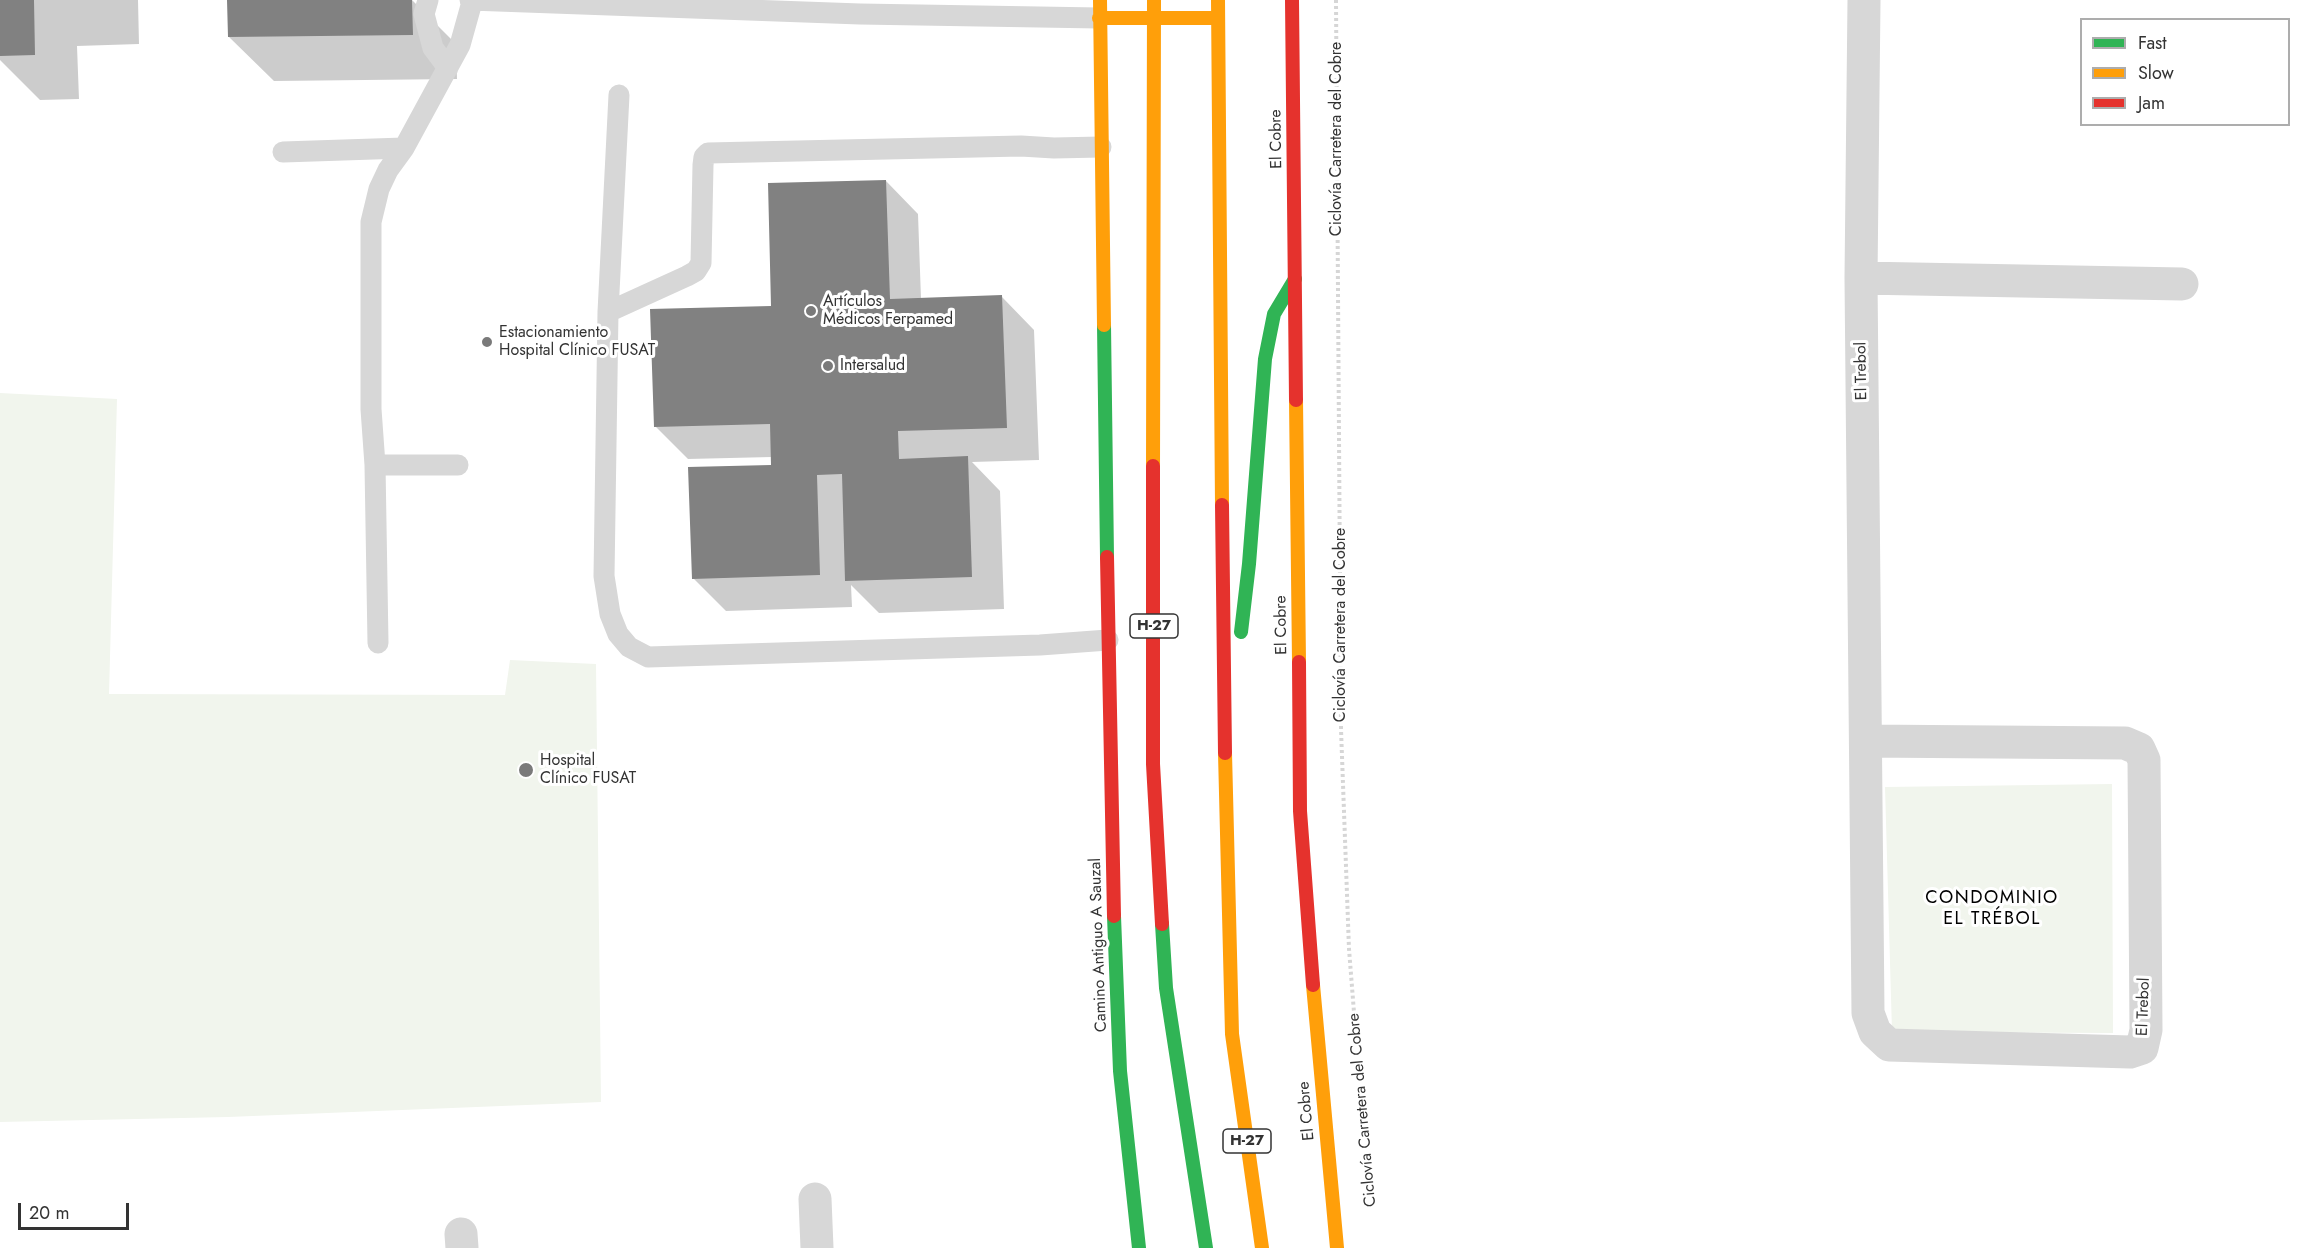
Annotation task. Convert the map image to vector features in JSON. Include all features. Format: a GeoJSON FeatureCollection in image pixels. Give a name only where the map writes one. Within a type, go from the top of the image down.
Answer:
{"type":"FeatureCollection","features":[{"type":"Feature","properties":{"kind":"main road","name":"H-27"},"geometry":{"type":"LineString","coordinates":[[1154,0],[1153,764],[1166,987],[1206,1248]]}},
{"type":"Feature","properties":{"kind":"main road","name":"H-27"},"geometry":{"type":"LineString","coordinates":[[1218,0],[1224,710],[1232,1034],[1262,1248]]}},
{"type":"Feature","properties":{"kind":"main road","name":"El Cobre"},"geometry":{"type":"LineString","coordinates":[[1292,0],[1300,811],[1312,978],[1337,1248]]}},
{"type":"Feature","properties":{"kind":"main road"},"geometry":{"type":"LineString","coordinates":[[1099,9],[1153,16],[1218,18]]}},
{"type":"Feature","properties":{"kind":"main road","name":"Camino Antiguo A Sauzal"},"geometry":{"type":"LineString","coordinates":[[1099,9],[1108,640],[1120,1071],[1139,1248]]}},
{"type":"Feature","properties":{"kind":"main road"},"geometry":{"type":"LineString","coordinates":[[1224,710],[1241,631],[1249,564],[1265,359],[1274,314],[1294,279]]}},
{"type":"Feature","properties":{"kind":"street","name":"El Trebol"},"geometry":{"type":"LineString","coordinates":[[1864,0],[1862,278],[1868,1013],[1875,1032],[1889,1045],[2130,1052],[2142,1048],[2146,1030],[2144,760],[2139,749],[2125,743],[1866,741]]}},
{"type":"Feature","properties":{"kind":"street"},"geometry":{"type":"LineString","coordinates":[[1862,278],[2182,284]]}},
{"type":"Feature","properties":{"kind":"street"},"geometry":{"type":"LineString","coordinates":[[814,1199],[817,1248]]}},
{"type":"Feature","properties":{"kind":"lane"},"geometry":{"type":"LineString","coordinates":[[428,0],[424,14],[433,48],[448,68]]}},
{"type":"Feature","properties":{"kind":"lane"},"geometry":{"type":"LineString","coordinates":[[378,643],[375,465],[371,409],[371,222],[379,189],[460,45],[471,1],[1099,9]]}},
{"type":"Feature","properties":{"kind":"lane"},"geometry":{"type":"LineString","coordinates":[[618,95],[608,312],[604,576],[610,614],[618,634],[629,646],[648,657],[1028,646],[1108,640]]}},
{"type":"Feature","properties":{"kind":"lane"},"geometry":{"type":"LineString","coordinates":[[608,312],[696,271],[701,263],[703,165],[704,157],[708,153],[1021,146],[1101,147]]}},
{"type":"Feature","properties":{"kind":"lane"},"geometry":{"type":"LineString","coordinates":[[282,152],[404,148]]}},
{"type":"Feature","properties":{"kind":"lane"},"geometry":{"type":"LineString","coordinates":[[375,465],[458,465]]}},
{"type":"Feature","properties":{"kind":"path","name":"Ciclovía Carretera del Cobre"},"geometry":{"type":"LineString","coordinates":[[1336,0],[1341,729],[1349,949],[1356,1030]]}},
{"type":"Feature","properties":{"kind":"shaded area"},"geometry":{"type":"Polygon","coordinates":[[[0,393],[117,399],[109,694],[505,695],[510,660],[596,664],[601,1102],[228,1117],[0,1122],[0,393]]]}},
{"type":"Feature","properties":{"kind":"shaded area"},"geometry":{"type":"Polygon","coordinates":[[[2112,784],[2113,1033],[1892,1032],[1885,787],[2112,784]]]}},
{"type":"Feature","properties":{"kind":"building"},"geometry":{"type":"Polygon","coordinates":[[[0,0],[34,0],[35,55],[0,56],[0,0]]]}},
{"type":"Feature","properties":{"kind":"building"},"geometry":{"type":"Polygon","coordinates":[[[227,0],[412,0],[413,35],[228,37],[227,0]]]}},
{"type":"Feature","properties":{"kind":"building","name":"Intersalud"},"geometry":{"type":"Polygon","coordinates":[[[886,180],[890,299],[1002,295],[1007,428],[898,431],[899,459],[968,456],[972,577],[845,581],[842,474],[817,475],[820,575],[692,579],[688,467],[771,465],[770,424],[654,427],[650,309],[771,306],[768,183],[886,180]]]}},
{"type":"Feature","properties":{"kind":"traffic: fast"},"geometry":{"type":"LineString","coordinates":[[1241,632],[1249,564],[1265,359],[1274,314],[1295,279]]}},
{"type":"Feature","properties":{"kind":"traffic: fast"},"geometry":{"type":"LineString","coordinates":[[1104,325],[1107,557]]}},
{"type":"Feature","properties":{"kind":"traffic: fast"},"geometry":{"type":"LineString","coordinates":[[1114,916],[1120,1071],[1139,1248]]}},
{"type":"Feature","properties":{"kind":"traffic: fast"},"geometry":{"type":"LineString","coordinates":[[1162,924],[1166,988],[1206,1248]]}},
{"type":"Feature","properties":{"kind":"traffic: slow"},"geometry":{"type":"LineString","coordinates":[[1100,0],[1104,325]]}},
{"type":"Feature","properties":{"kind":"traffic: slow"},"geometry":{"type":"LineString","coordinates":[[1153,466],[1154,0]]}},
{"type":"Feature","properties":{"kind":"traffic: slow"},"geometry":{"type":"LineString","coordinates":[[1218,0],[1222,505]]}},
{"type":"Feature","properties":{"kind":"traffic: slow"},"geometry":{"type":"LineString","coordinates":[[1099,18],[1218,18]]}},
{"type":"Feature","properties":{"kind":"traffic: slow"},"geometry":{"type":"LineString","coordinates":[[1296,400],[1299,662]]}},
{"type":"Feature","properties":{"kind":"traffic: slow"},"geometry":{"type":"LineString","coordinates":[[1225,753],[1232,1034],[1262,1248]]}},
{"type":"Feature","properties":{"kind":"traffic: slow"},"geometry":{"type":"LineString","coordinates":[[1313,985],[1337,1248]]}},
{"type":"Feature","properties":{"kind":"traffic: jam"},"geometry":{"type":"LineString","coordinates":[[1292,0],[1296,400]]}},
{"type":"Feature","properties":{"kind":"traffic: jam"},"geometry":{"type":"LineString","coordinates":[[1153,466],[1153,764],[1162,924]]}},
{"type":"Feature","properties":{"kind":"traffic: jam"},"geometry":{"type":"LineString","coordinates":[[1222,505],[1225,753]]}},
{"type":"Feature","properties":{"kind":"traffic: jam"},"geometry":{"type":"LineString","coordinates":[[1107,557],[1114,916]]}},
{"type":"Feature","properties":{"kind":"traffic: jam"},"geometry":{"type":"LineString","coordinates":[[1299,662],[1300,811],[1313,985]]}},
{"type":"Feature","properties":{"kind":"place","name":"Artículos Médicos Ferpamed"},"geometry":{"type":"Point","coordinates":[811,311]}},
{"type":"Feature","properties":{"kind":"place","name":"Estacionamiento Hospital Clínico FUSAT"},"geometry":{"type":"Point","coordinates":[487,342]}},
{"type":"Feature","properties":{"kind":"place","name":"Intersalud"},"geometry":{"type":"Point","coordinates":[828,366]}},
{"type":"Feature","properties":{"kind":"place","name":"Hospital Clínico FUSAT"},"geometry":{"type":"Point","coordinates":[526,770]}},
{"type":"Feature","properties":{"kind":"district","name":"CONDOMINIO EL TRÉBOL"},"geometry":{"type":"Point","coordinates":[1992,909]}}]}
